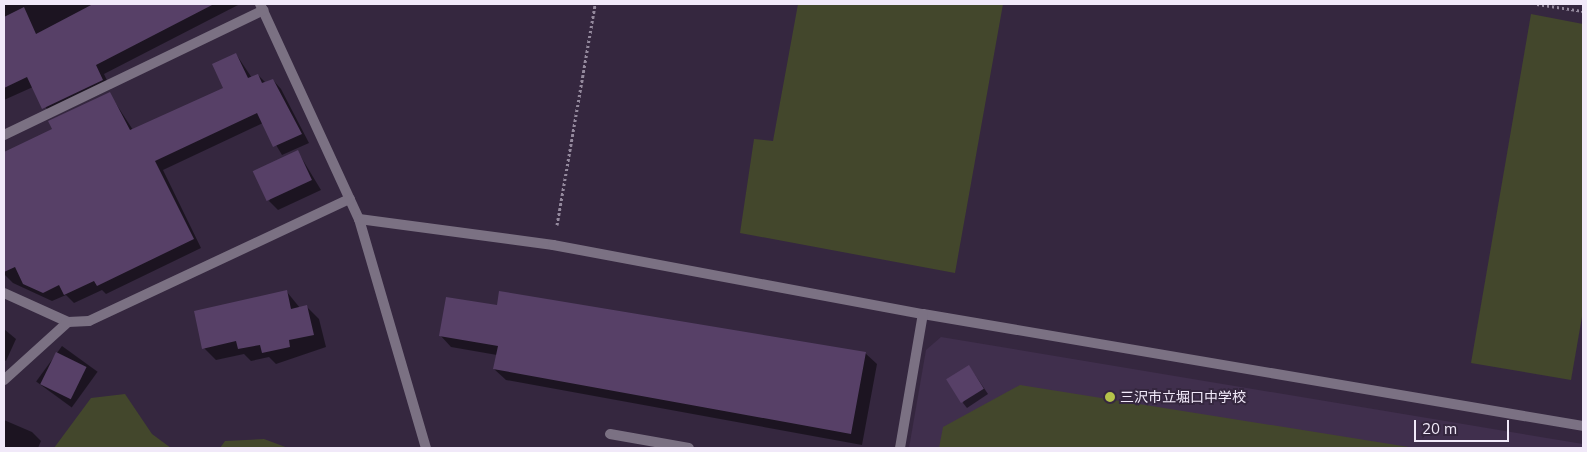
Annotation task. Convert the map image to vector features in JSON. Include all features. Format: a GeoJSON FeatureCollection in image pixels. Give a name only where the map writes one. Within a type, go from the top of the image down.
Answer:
{"type":"FeatureCollection","features":[{"type":"Feature","properties":{"kind":"street"},"geometry":{"type":"LineString","coordinates":[[4,135],[262,7],[359,219],[426,448]]}},
{"type":"Feature","properties":{"kind":"street"},"geometry":{"type":"LineString","coordinates":[[4,293],[68,322],[89,321],[350,198]]}},
{"type":"Feature","properties":{"kind":"street"},"geometry":{"type":"LineString","coordinates":[[359,219],[553,245],[923,314],[1583,426]]}},
{"type":"Feature","properties":{"kind":"street"},"geometry":{"type":"LineString","coordinates":[[900,448],[923,314]]}},
{"type":"Feature","properties":{"kind":"street"},"geometry":{"type":"LineString","coordinates":[[4,380],[68,322]]}},
{"type":"Feature","properties":{"kind":"street"},"geometry":{"type":"LineString","coordinates":[[610,434],[689,448]]}},
{"type":"Feature","properties":{"kind":"path"},"geometry":{"type":"LineString","coordinates":[[553,245],[595,4]]}},
{"type":"Feature","properties":{"kind":"path"},"geometry":{"type":"LineString","coordinates":[[1537,4],[1583,11]]}},
{"type":"Feature","properties":{"kind":"shaded area","name":"三沢市立堀口中学校"},"geometry":{"type":"Polygon","coordinates":[[[941,337],[1583,444],[1583,448],[909,448],[926,350],[941,337]]]}},
{"type":"Feature","properties":{"kind":"green space"},"geometry":{"type":"Polygon","coordinates":[[[798,4],[1003,4],[955,273],[740,233],[754,139],[773,141],[798,4]]]}},
{"type":"Feature","properties":{"kind":"green space"},"geometry":{"type":"Polygon","coordinates":[[[1531,14],[1583,24],[1583,311],[1571,380],[1471,363],[1531,14]]]}},
{"type":"Feature","properties":{"kind":"green space"},"geometry":{"type":"Polygon","coordinates":[[[1020,385],[1415,448],[939,448],[943,427],[1020,385]]]}},
{"type":"Feature","properties":{"kind":"green space"},"geometry":{"type":"Polygon","coordinates":[[[125,394],[152,434],[171,448],[54,448],[91,398],[125,394]]]}},
{"type":"Feature","properties":{"kind":"green space"},"geometry":{"type":"Polygon","coordinates":[[[264,439],[288,448],[220,448],[225,441],[264,439]]]}},
{"type":"Feature","properties":{"kind":"building"},"geometry":{"type":"Polygon","coordinates":[[[93,4],[214,4],[96,65],[103,80],[42,109],[27,77],[4,88],[4,17],[24,7],[36,34],[93,4]]]}},
{"type":"Feature","properties":{"kind":"building"},"geometry":{"type":"Polygon","coordinates":[[[236,53],[248,78],[258,74],[262,83],[273,79],[302,134],[273,147],[257,113],[155,161],[194,239],[97,286],[94,281],[64,295],[59,285],[43,293],[23,284],[15,267],[4,272],[4,152],[52,129],[48,121],[110,92],[130,130],[223,88],[212,64],[236,53]]]}},
{"type":"Feature","properties":{"kind":"building"},"geometry":{"type":"Polygon","coordinates":[[[298,150],[312,180],[267,201],[253,171],[298,150]]]}},
{"type":"Feature","properties":{"kind":"building"},"geometry":{"type":"Polygon","coordinates":[[[287,290],[291,309],[307,305],[314,335],[289,340],[290,347],[262,353],[260,345],[238,349],[236,341],[202,349],[194,311],[287,290]]]}},
{"type":"Feature","properties":{"kind":"building"},"geometry":{"type":"Polygon","coordinates":[[[499,291],[866,352],[851,434],[493,369],[498,346],[439,336],[446,297],[497,305],[499,291]]]}},
{"type":"Feature","properties":{"kind":"building"},"geometry":{"type":"Polygon","coordinates":[[[56,352],[87,367],[71,399],[40,384],[56,352]]]}},
{"type":"Feature","properties":{"kind":"building"},"geometry":{"type":"Polygon","coordinates":[[[969,365],[984,389],[961,403],[946,379],[969,365]]]}},
{"type":"Feature","properties":{"kind":"place","name":"三沢市立堀口中学校"},"geometry":{"type":"Point","coordinates":[1110,397]}}]}
